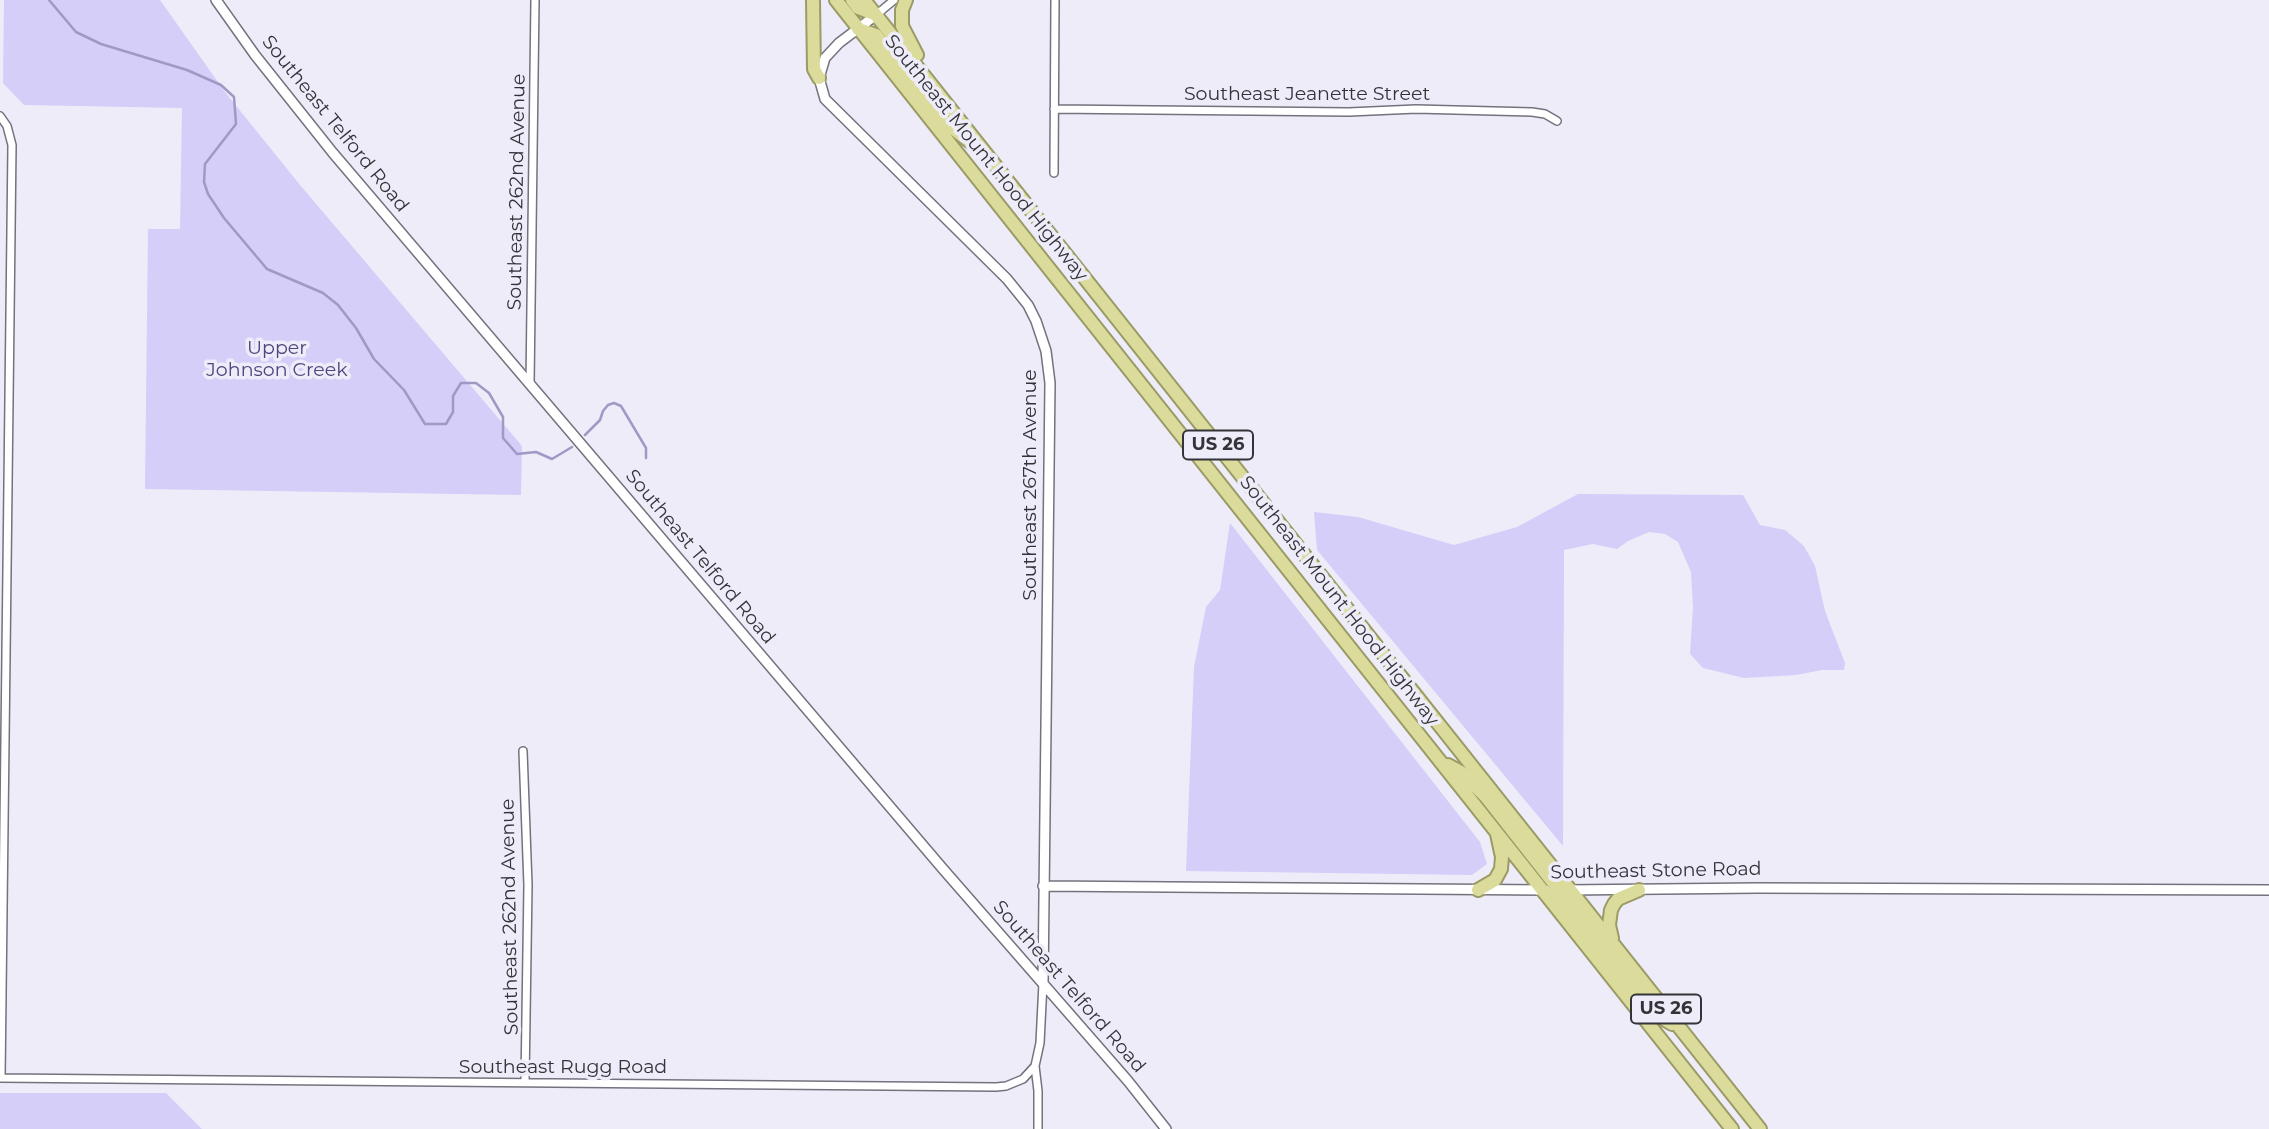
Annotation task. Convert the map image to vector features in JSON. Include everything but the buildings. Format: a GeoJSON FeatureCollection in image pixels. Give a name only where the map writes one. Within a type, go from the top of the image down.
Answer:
{"type":"FeatureCollection","features":[{"type":"Feature","properties":{"kind":"highway"},"geometry":{"type":"LineString","coordinates":[[813,0],[814,69],[819,78]]}},
{"type":"Feature","properties":{"kind":"highway","name":"Southeast Mount Hood Highway"},"geometry":{"type":"LineString","coordinates":[[836,0],[1496,831],[1613,942],[1760,1129]]}},
{"type":"Feature","properties":{"kind":"highway"},"geometry":{"type":"LineString","coordinates":[[852,0],[858,8],[876,15]]}},
{"type":"Feature","properties":{"kind":"highway","name":"Southeast Mount Hood Highway"},"geometry":{"type":"LineString","coordinates":[[864,0],[988,155],[1557,890],[1732,1129]]}},
{"type":"Feature","properties":{"kind":"highway"},"geometry":{"type":"LineString","coordinates":[[906,0],[902,10],[902,26],[934,86]]}},
{"type":"Feature","properties":{"kind":"highway"},"geometry":{"type":"LineString","coordinates":[[858,29],[876,35],[944,122],[988,155]]}},
{"type":"Feature","properties":{"kind":"highway"},"geometry":{"type":"LineString","coordinates":[[1441,761],[1461,772],[1486,797],[1638,994],[1662,1018],[1684,1032]]}},
{"type":"Feature","properties":{"kind":"highway"},"geometry":{"type":"LineString","coordinates":[[1478,890],[1495,880],[1501,869],[1502,857],[1496,831]]}},
{"type":"Feature","properties":{"kind":"highway"},"geometry":{"type":"LineString","coordinates":[[1613,942],[1609,925],[1611,910],[1618,899],[1639,890]]}},
{"type":"Feature","properties":{"kind":"street","name":"Southeast Telford Road"},"geometry":{"type":"LineString","coordinates":[[216,0],[255,55],[319,136],[1166,1129]]}},
{"type":"Feature","properties":{"kind":"street","name":"Southeast 262nd Avenue"},"geometry":{"type":"LineString","coordinates":[[530,384],[536,0]]}},
{"type":"Feature","properties":{"kind":"street"},"geometry":{"type":"LineString","coordinates":[[819,78],[821,67],[831,51],[894,0]]}},
{"type":"Feature","properties":{"kind":"street"},"geometry":{"type":"LineString","coordinates":[[1054,173],[1055,0]]}},
{"type":"Feature","properties":{"kind":"street","name":"Southeast 267th Avenue"},"geometry":{"type":"LineString","coordinates":[[819,78],[822,92],[835,111],[1010,282],[1036,321],[1046,351],[1050,402],[1043,983]]}},
{"type":"Feature","properties":{"kind":"street","name":"Southeast Jeanette Street"},"geometry":{"type":"LineString","coordinates":[[1054,109],[1349,112],[1416,109],[1532,112],[1545,114],[1558,121]]}},
{"type":"Feature","properties":{"kind":"street"},"geometry":{"type":"LineString","coordinates":[[0,116],[7,126],[12,145],[1,1078]]}},
{"type":"Feature","properties":{"kind":"street","name":"Southeast 262nd Avenue"},"geometry":{"type":"LineString","coordinates":[[523,751],[528,886],[525,1082]]}},
{"type":"Feature","properties":{"kind":"street","name":"Southeast Stone Road"},"geometry":{"type":"LineString","coordinates":[[1043,886],[1478,890],[2269,890]]}},
{"type":"Feature","properties":{"kind":"street"},"geometry":{"type":"LineString","coordinates":[[1038,1129],[1035,1066],[1040,1043],[1043,983]]}},
{"type":"Feature","properties":{"kind":"street","name":"Southeast Rugg Road"},"geometry":{"type":"LineString","coordinates":[[1,1078],[996,1087],[1023,1079],[1035,1066]]}},
{"type":"Feature","properties":{"kind":"green space","name":"Upper Johnson Creek"},"geometry":{"type":"Polygon","coordinates":[[[4,0],[160,0],[225,92],[300,185],[522,446],[521,495],[145,489],[148,229],[180,229],[182,108],[24,105],[3,83],[4,0]]]}},
{"type":"Feature","properties":{"kind":"green space"},"geometry":{"type":"Polygon","coordinates":[[[1578,494],[1743,495],[1760,525],[1785,530],[1804,546],[1815,566],[1825,611],[1845,663],[1844,670],[1744,678],[1703,668],[1690,654],[1693,607],[1691,572],[1678,542],[1665,534],[1649,532],[1617,549],[1593,544],[1564,550],[1563,846],[1317,550],[1314,512],[1358,517],[1454,545],[1517,527],[1578,494]]]}},
{"type":"Feature","properties":{"kind":"green space"},"geometry":{"type":"Polygon","coordinates":[[[1230,523],[1480,842],[1487,864],[1472,875],[1186,871],[1194,667],[1206,607],[1220,590],[1230,523]]]}},
{"type":"Feature","properties":{"kind":"green space"},"geometry":{"type":"Polygon","coordinates":[[[0,1093],[166,1093],[202,1129],[0,1129],[0,1093]]]}},
{"type":"Feature","properties":{"kind":"waterway"},"geometry":{"type":"LineString","coordinates":[[49,0],[76,32],[101,44],[187,70],[221,85],[234,97],[236,124],[205,164],[204,182],[208,194],[224,218],[267,269],[323,293],[338,305],[356,328],[374,359],[404,390],[425,424],[446,424],[453,412],[453,396],[461,383],[476,383],[489,393],[503,417],[503,438],[517,454],[536,452],[552,459],[572,447]]}},
{"type":"Feature","properties":{"kind":"waterway"},"geometry":{"type":"LineString","coordinates":[[585,435],[600,420],[608,405],[614,403],[621,406],[646,448],[646,458]]}}]}
